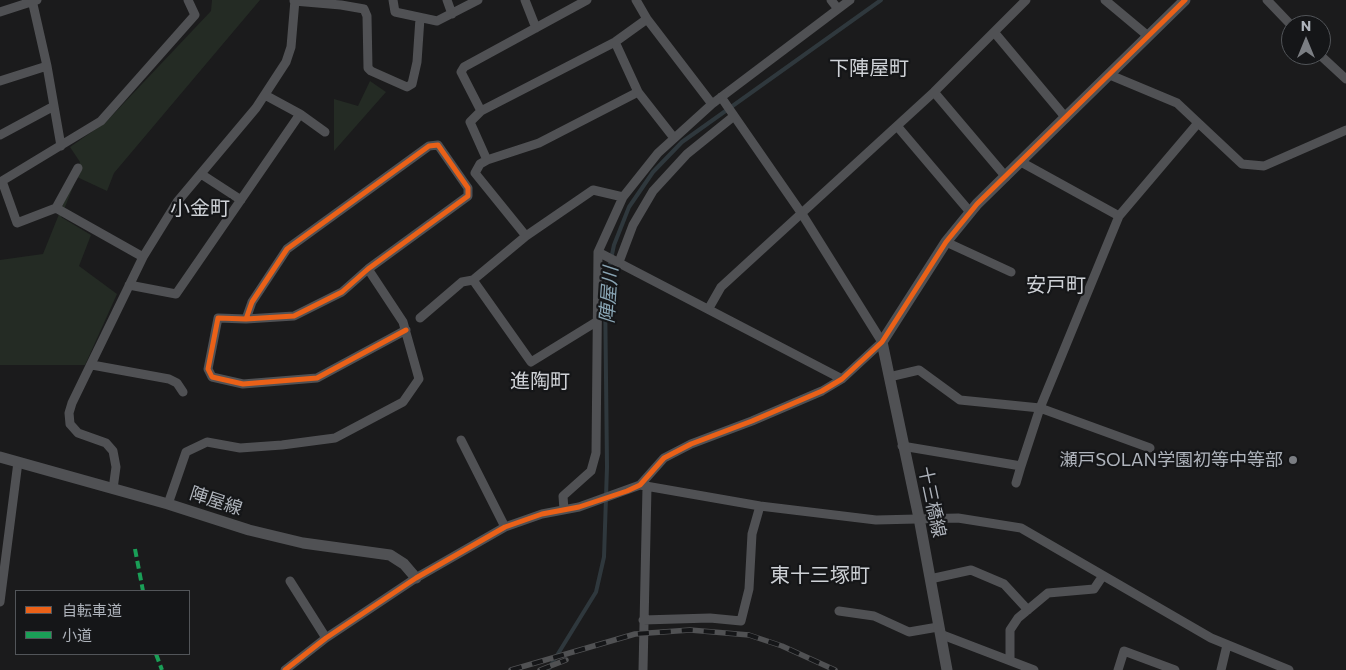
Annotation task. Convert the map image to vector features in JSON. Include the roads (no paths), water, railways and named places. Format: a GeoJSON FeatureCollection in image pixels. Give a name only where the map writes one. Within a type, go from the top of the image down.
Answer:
{"type":"FeatureCollection","features":[{"type":"Feature","properties":{"kind":"street"},"geometry":{"type":"LineString","coordinates":[[78,168],[56,208],[17,223],[1,180],[101,121],[195,15],[188,0]]}},
{"type":"Feature","properties":{"kind":"street"},"geometry":{"type":"LineString","coordinates":[[393,0],[394,12],[437,21],[478,0]]}},
{"type":"Feature","properties":{"kind":"street"},"geometry":{"type":"LineString","coordinates":[[447,0],[452,14]]}},
{"type":"Feature","properties":{"kind":"street"},"geometry":{"type":"LineString","coordinates":[[525,0],[536,28]]}},
{"type":"Feature","properties":{"kind":"street"},"geometry":{"type":"LineString","coordinates":[[482,111],[461,72],[464,67],[587,0]]}},
{"type":"Feature","properties":{"kind":"street"},"geometry":{"type":"LineString","coordinates":[[636,0],[647,19],[712,104]]}},
{"type":"Feature","properties":{"kind":"street"},"geometry":{"type":"LineString","coordinates":[[831,0],[838,9]]}},
{"type":"Feature","properties":{"kind":"street"},"geometry":{"type":"LineString","coordinates":[[564,510],[564,496],[591,471],[596,453],[596,322],[600,253],[623,196],[658,153],[712,104],[723,100],[850,0]]}},
{"type":"Feature","properties":{"kind":"street"},"geometry":{"type":"LineString","coordinates":[[709,308],[721,286],[934,92],[1026,0]]}},
{"type":"Feature","properties":{"kind":"street"},"geometry":{"type":"LineString","coordinates":[[1105,0],[1148,36]]}},
{"type":"Feature","properties":{"kind":"street"},"geometry":{"type":"LineString","coordinates":[[643,670],[643,486],[664,458],[691,444],[822,391],[842,379],[882,342],[946,242],[970,212],[1184,0]]}},
{"type":"Feature","properties":{"kind":"street"},"geometry":{"type":"LineString","coordinates":[[1267,0],[1281,15]]}},
{"type":"Feature","properties":{"kind":"street"},"geometry":{"type":"LineString","coordinates":[[0,12],[34,1],[61,146]]}},
{"type":"Feature","properties":{"kind":"street"},"geometry":{"type":"LineString","coordinates":[[113,489],[116,466],[113,451],[106,443],[78,433],[70,424],[69,413],[72,403],[143,256],[177,202],[265,95],[286,62],[291,46],[295,1],[364,9],[367,16],[368,68],[407,87],[412,84],[417,62],[420,18]]}},
{"type":"Feature","properties":{"kind":"street"},"geometry":{"type":"LineString","coordinates":[[487,160],[470,122],[482,111],[616,42],[647,19]]}},
{"type":"Feature","properties":{"kind":"street"},"geometry":{"type":"LineString","coordinates":[[994,32],[1066,118]]}},
{"type":"Feature","properties":{"kind":"street"},"geometry":{"type":"LineString","coordinates":[[616,42],[638,92],[674,138]]}},
{"type":"Feature","properties":{"kind":"street"},"geometry":{"type":"LineString","coordinates":[[1331,65],[1346,79]]}},
{"type":"Feature","properties":{"kind":"street"},"geometry":{"type":"LineString","coordinates":[[0,81],[47,66]]}},
{"type":"Feature","properties":{"kind":"street"},"geometry":{"type":"LineString","coordinates":[[1110,75],[1177,103],[1242,164],[1264,166],[1346,130]]}},
{"type":"Feature","properties":{"kind":"street"},"geometry":{"type":"LineString","coordinates":[[526,236],[475,173],[480,164],[538,143],[638,92]]}},
{"type":"Feature","properties":{"kind":"street"},"geometry":{"type":"LineString","coordinates":[[934,92],[1006,177]]}},
{"type":"Feature","properties":{"kind":"street"},"geometry":{"type":"LineString","coordinates":[[265,95],[300,114],[325,132]]}},
{"type":"Feature","properties":{"kind":"street"},"geometry":{"type":"LineString","coordinates":[[723,100],[802,214],[882,342]]}},
{"type":"Feature","properties":{"kind":"street"},"geometry":{"type":"LineString","coordinates":[[0,135],[54,106]]}},
{"type":"Feature","properties":{"kind":"street"},"geometry":{"type":"LineString","coordinates":[[129,285],[176,294],[300,114]]}},
{"type":"Feature","properties":{"kind":"street"},"geometry":{"type":"LineString","coordinates":[[617,261],[633,225],[653,191],[687,154],[733,114]]}},
{"type":"Feature","properties":{"kind":"street"},"geometry":{"type":"LineString","coordinates":[[1016,483],[1040,408],[1119,216],[1198,123]]}},
{"type":"Feature","properties":{"kind":"street"},"geometry":{"type":"LineString","coordinates":[[896,126],[970,212]]}},
{"type":"Feature","properties":{"kind":"street"},"geometry":{"type":"LineString","coordinates":[[246,319],[252,302],[287,249],[429,146],[438,145],[468,188],[468,196],[368,269],[342,292],[294,316],[246,319],[218,318],[208,369],[212,377],[243,384],[317,378],[406,330]]}},
{"type":"Feature","properties":{"kind":"street"},"geometry":{"type":"LineString","coordinates":[[1021,162],[1119,216]]}},
{"type":"Feature","properties":{"kind":"street"},"geometry":{"type":"LineString","coordinates":[[200,174],[241,200]]}},
{"type":"Feature","properties":{"kind":"street"},"geometry":{"type":"LineString","coordinates":[[420,318],[462,282],[473,280],[526,236],[593,190],[623,196]]}},
{"type":"Feature","properties":{"kind":"street"},"geometry":{"type":"LineString","coordinates":[[56,208],[143,256]]}},
{"type":"Feature","properties":{"kind":"street"},"geometry":{"type":"LineString","coordinates":[[946,242],[1011,272]]}},
{"type":"Feature","properties":{"kind":"street"},"geometry":{"type":"LineString","coordinates":[[600,253],[709,308],[842,379]]}},
{"type":"Feature","properties":{"kind":"street"},"geometry":{"type":"LineString","coordinates":[[168,504],[186,452],[207,442],[240,448],[334,438],[403,402],[419,379],[403,322],[368,269]]}},
{"type":"Feature","properties":{"kind":"street"},"geometry":{"type":"LineString","coordinates":[[473,280],[530,362],[596,322]]}},
{"type":"Feature","properties":{"kind":"street","name":"十三橋線"},"geometry":{"type":"LineString","coordinates":[[882,342],[902,446],[919,518],[947,670]]}},
{"type":"Feature","properties":{"kind":"street"},"geometry":{"type":"LineString","coordinates":[[92,365],[169,380],[176,383],[182,392]]}},
{"type":"Feature","properties":{"kind":"street"},"geometry":{"type":"LineString","coordinates":[[889,376],[919,370],[960,400],[1040,408],[1150,448]]}},
{"type":"Feature","properties":{"kind":"street"},"geometry":{"type":"LineString","coordinates":[[461,440],[505,527]]}},
{"type":"Feature","properties":{"kind":"street"},"geometry":{"type":"LineString","coordinates":[[902,446],[1021,466]]}},
{"type":"Feature","properties":{"kind":"street","name":"陣屋線"},"geometry":{"type":"LineString","coordinates":[[0,457],[168,504],[249,530],[303,543],[390,555],[404,564],[416,578]]}},
{"type":"Feature","properties":{"kind":"street"},"geometry":{"type":"LineString","coordinates":[[0,602],[18,462]]}},
{"type":"Feature","properties":{"kind":"street"},"geometry":{"type":"LineString","coordinates":[[286,670],[326,638],[416,578],[505,527],[542,514],[564,510],[643,486],[760,506],[876,520],[958,518],[1021,528],[1102,577],[1211,638],[1289,670]]}},
{"type":"Feature","properties":{"kind":"street"},"geometry":{"type":"LineString","coordinates":[[643,620],[710,618],[741,621],[748,589],[752,534],[760,506]]}},
{"type":"Feature","properties":{"kind":"street"},"geometry":{"type":"LineString","coordinates":[[930,579],[971,570],[1004,584],[1028,610]]}},
{"type":"Feature","properties":{"kind":"street"},"geometry":{"type":"LineString","coordinates":[[1010,660],[1010,630],[1018,618],[1048,593],[1094,589],[1102,577]]}},
{"type":"Feature","properties":{"kind":"street"},"geometry":{"type":"LineString","coordinates":[[290,581],[326,638]]}},
{"type":"Feature","properties":{"kind":"street"},"geometry":{"type":"LineString","coordinates":[[839,611],[874,616],[909,632],[939,631],[1034,670]]}},
{"type":"Feature","properties":{"kind":"street"},"geometry":{"type":"LineString","coordinates":[[1221,670],[1227,645]]}},
{"type":"Feature","properties":{"kind":"street"},"geometry":{"type":"LineString","coordinates":[[1118,670],[1124,651],[1175,670]]}},
{"type":"Feature","properties":{"kind":"waterway","name":"陣屋川"},"geometry":{"type":"LineString","coordinates":[[548,670],[596,592],[604,557],[607,467],[605,287],[614,245],[629,207],[653,172],[682,142],[881,0]]}},
{"type":"Feature","properties":{"kind":"railway"},"geometry":{"type":"LineString","coordinates":[[511,670],[635,634],[690,630],[749,635],[782,646],[835,670]]}},
{"type":"Feature","properties":{"kind":"railway"},"geometry":{"type":"LineString","coordinates":[[540,670],[566,660]]}},
{"type":"Feature","properties":{"kind":"place","name":"瀬戸SOLAN学園初等中等部"},"geometry":{"type":"Point","coordinates":[1293,460]}},
{"type":"Feature","properties":{"kind":"district","name":"下陣屋町"},"geometry":{"type":"Point","coordinates":[869,68]}},
{"type":"Feature","properties":{"kind":"district","name":"小金町"},"geometry":{"type":"Point","coordinates":[200,208]}},
{"type":"Feature","properties":{"kind":"district","name":"安戸町"},"geometry":{"type":"Point","coordinates":[1056,285]}},
{"type":"Feature","properties":{"kind":"district","name":"進陶町"},"geometry":{"type":"Point","coordinates":[540,381]}},
{"type":"Feature","properties":{"kind":"district","name":"東十三塚町"},"geometry":{"type":"Point","coordinates":[820,575]}}]}
